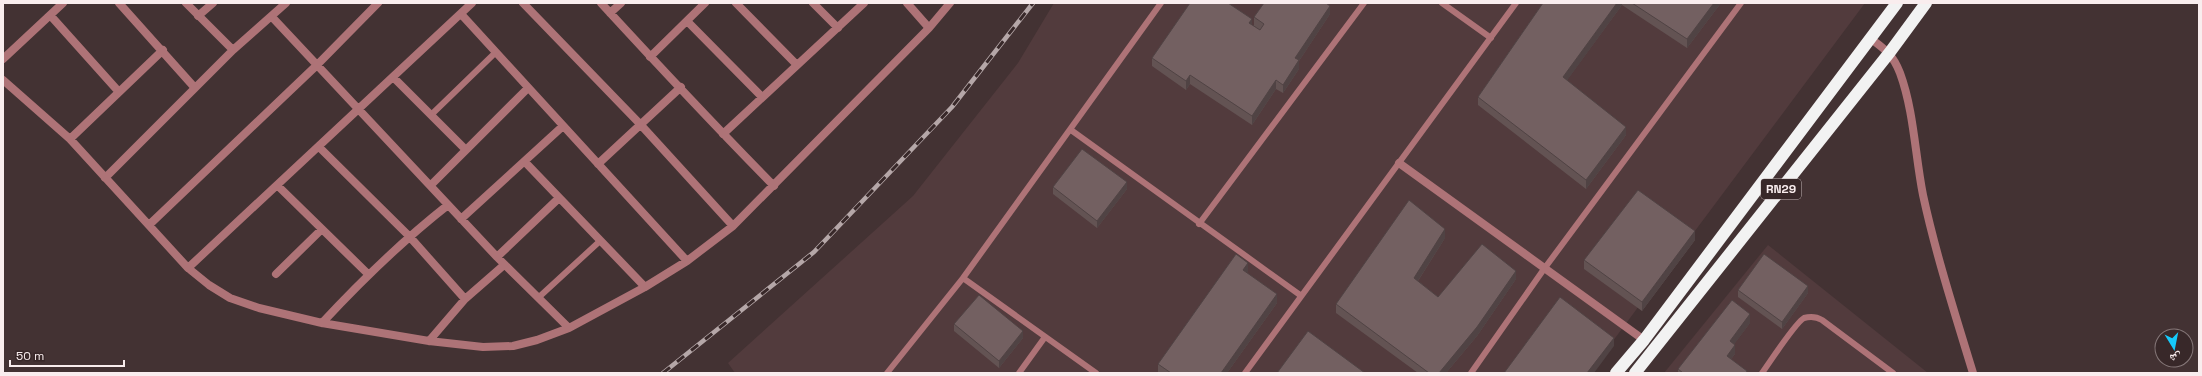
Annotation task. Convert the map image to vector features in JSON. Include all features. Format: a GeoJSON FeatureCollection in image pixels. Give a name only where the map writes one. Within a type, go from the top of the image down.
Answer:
{"type":"FeatureCollection","features":[{"type":"Feature","properties":{"kind":"highway","name":"RN29"},"geometry":{"type":"LineString","coordinates":[[1616,373],[1644,340],[1898,3]]}},
{"type":"Feature","properties":{"kind":"highway","name":"RN29"},"geometry":{"type":"LineString","coordinates":[[1635,373],[1890,52],[1926,3]]}},
{"type":"Feature","properties":{"kind":"highway"},"geometry":{"type":"LineString","coordinates":[[1729,228],[1741,238]]}},
{"type":"Feature","properties":{"kind":"street"},"geometry":{"type":"LineString","coordinates":[[3,59],[62,3]]}},
{"type":"Feature","properties":{"kind":"street"},"geometry":{"type":"LineString","coordinates":[[119,3],[163,50],[195,88]]}},
{"type":"Feature","properties":{"kind":"street"},"geometry":{"type":"LineString","coordinates":[[186,3],[233,50]]}},
{"type":"Feature","properties":{"kind":"street"},"geometry":{"type":"LineString","coordinates":[[198,16],[212,3]]}},
{"type":"Feature","properties":{"kind":"street"},"geometry":{"type":"LineString","coordinates":[[105,178],[233,50],[286,3]]}},
{"type":"Feature","properties":{"kind":"street"},"geometry":{"type":"LineString","coordinates":[[149,225],[317,64],[378,3]]}},
{"type":"Feature","properties":{"kind":"street"},"geometry":{"type":"LineString","coordinates":[[188,268],[278,186],[472,3]]}},
{"type":"Feature","properties":{"kind":"street"},"geometry":{"type":"LineString","coordinates":[[523,3],[640,124],[733,226]]}},
{"type":"Feature","properties":{"kind":"street"},"geometry":{"type":"LineString","coordinates":[[601,3],[650,58],[681,87],[723,134],[774,186]]}},
{"type":"Feature","properties":{"kind":"street"},"geometry":{"type":"LineString","coordinates":[[610,13],[621,3]]}},
{"type":"Feature","properties":{"kind":"street"},"geometry":{"type":"LineString","coordinates":[[650,58],[705,3]]}},
{"type":"Feature","properties":{"kind":"street"},"geometry":{"type":"LineString","coordinates":[[736,3],[797,65]]}},
{"type":"Feature","properties":{"kind":"street"},"geometry":{"type":"LineString","coordinates":[[813,3],[838,28]]}},
{"type":"Feature","properties":{"kind":"street"},"geometry":{"type":"LineString","coordinates":[[723,134],[864,3]]}},
{"type":"Feature","properties":{"kind":"street"},"geometry":{"type":"LineString","coordinates":[[906,3],[929,28]]}},
{"type":"Feature","properties":{"kind":"street"},"geometry":{"type":"LineString","coordinates":[[3,80],[70,139],[188,268],[230,298],[259,308],[322,323],[429,342],[483,347],[513,346],[537,340],[569,328],[645,287],[687,261],[733,226],[929,28],[950,3]]}},
{"type":"Feature","properties":{"kind":"street"},"geometry":{"type":"LineString","coordinates":[[461,14],[687,261]]}},
{"type":"Feature","properties":{"kind":"street"},"geometry":{"type":"LineString","coordinates":[[50,15],[119,92]]}},
{"type":"Feature","properties":{"kind":"street"},"geometry":{"type":"LineString","coordinates":[[272,17],[496,257],[569,328]]}},
{"type":"Feature","properties":{"kind":"street"},"geometry":{"type":"LineString","coordinates":[[687,21],[762,98]]}},
{"type":"Feature","properties":{"kind":"street"},"geometry":{"type":"LineString","coordinates":[[1871,39],[1890,52],[1900,73],[1909,108],[1919,174],[1933,240],[1973,373]]}},
{"type":"Feature","properties":{"kind":"street"},"geometry":{"type":"LineString","coordinates":[[70,139],[163,50]]}},
{"type":"Feature","properties":{"kind":"street"},"geometry":{"type":"LineString","coordinates":[[394,77],[466,150]]}},
{"type":"Feature","properties":{"kind":"street"},"geometry":{"type":"LineString","coordinates":[[598,164],[681,87]]}},
{"type":"Feature","properties":{"kind":"street"},"geometry":{"type":"LineString","coordinates":[[430,186],[528,88]]}},
{"type":"Feature","properties":{"kind":"street"},"geometry":{"type":"LineString","coordinates":[[461,219],[563,126]]}},
{"type":"Feature","properties":{"kind":"street"},"geometry":{"type":"LineString","coordinates":[[319,147],[409,236],[466,299]]}},
{"type":"Feature","properties":{"kind":"street"},"geometry":{"type":"LineString","coordinates":[[525,162],[645,287]]}},
{"type":"Feature","properties":{"kind":"street"},"geometry":{"type":"LineString","coordinates":[[1399,163],[1644,340]]}},
{"type":"Feature","properties":{"kind":"street"},"geometry":{"type":"LineString","coordinates":[[278,186],[368,274]]}},
{"type":"Feature","properties":{"kind":"street"},"geometry":{"type":"LineString","coordinates":[[496,257],[559,198]]}},
{"type":"Feature","properties":{"kind":"street"},"geometry":{"type":"LineString","coordinates":[[322,323],[368,274],[409,236],[448,205]]}},
{"type":"Feature","properties":{"kind":"street"},"geometry":{"type":"LineString","coordinates":[[276,274],[322,229]]}},
{"type":"Feature","properties":{"kind":"street"},"geometry":{"type":"LineString","coordinates":[[429,342],[466,299],[504,265]]}},
{"type":"Feature","properties":{"kind":"lane"},"geometry":{"type":"LineString","coordinates":[[887,373],[963,278],[1161,3]]}},
{"type":"Feature","properties":{"kind":"lane"},"geometry":{"type":"LineString","coordinates":[[1199,224],[1364,3]]}},
{"type":"Feature","properties":{"kind":"lane"},"geometry":{"type":"LineString","coordinates":[[1442,3],[1491,38]]}},
{"type":"Feature","properties":{"kind":"lane"},"geometry":{"type":"LineString","coordinates":[[1245,373],[1300,295],[1516,3]]}},
{"type":"Feature","properties":{"kind":"lane"},"geometry":{"type":"LineString","coordinates":[[1472,373],[1544,269],[1741,3]]}},
{"type":"Feature","properties":{"kind":"lane"},"geometry":{"type":"LineString","coordinates":[[431,115],[496,52]]}},
{"type":"Feature","properties":{"kind":"lane"},"geometry":{"type":"LineString","coordinates":[[1071,130],[1199,224],[1300,295]]}},
{"type":"Feature","properties":{"kind":"lane"},"geometry":{"type":"LineString","coordinates":[[538,298],[600,241]]}},
{"type":"Feature","properties":{"kind":"lane"},"geometry":{"type":"LineString","coordinates":[[963,278],[1096,373]]}},
{"type":"Feature","properties":{"kind":"lane"},"geometry":{"type":"LineString","coordinates":[[1762,373],[1801,320],[1811,317],[1822,320],[1893,373]]}},
{"type":"Feature","properties":{"kind":"lane"},"geometry":{"type":"LineString","coordinates":[[1019,373],[1046,338]]}},
{"type":"Feature","properties":{"kind":"shaded area"},"geometry":{"type":"Polygon","coordinates":[[[1054,3],[1865,3],[1589,373],[735,373],[728,363],[913,196],[1018,63],[1054,3]]]}},
{"type":"Feature","properties":{"kind":"shaded area"},"geometry":{"type":"Polygon","coordinates":[[[1768,245],[1928,373],[1664,373],[1768,245]]]}},
{"type":"Feature","properties":{"kind":"building"},"geometry":{"type":"Polygon","coordinates":[[[1190,3],[1228,3],[1252,19],[1249,23],[1260,30],[1264,24],[1254,17],[1264,3],[1326,3],[1330,6],[1295,58],[1299,60],[1283,85],[1276,80],[1252,116],[1190,75],[1186,81],[1152,58],[1190,3]]]}},
{"type":"Feature","properties":{"kind":"building"},"geometry":{"type":"Polygon","coordinates":[[[1543,3],[1617,3],[1563,77],[1626,127],[1586,180],[1478,97],[1543,3]]]}},
{"type":"Feature","properties":{"kind":"building"},"geometry":{"type":"Polygon","coordinates":[[[1632,3],[1714,3],[1687,39],[1632,3]]]}},
{"type":"Feature","properties":{"kind":"building"},"geometry":{"type":"Polygon","coordinates":[[[1082,149],[1127,182],[1097,221],[1053,187],[1082,149]]]}},
{"type":"Feature","properties":{"kind":"building"},"geometry":{"type":"Polygon","coordinates":[[[1638,190],[1695,231],[1642,302],[1584,260],[1638,190]]]}},
{"type":"Feature","properties":{"kind":"building"},"geometry":{"type":"Polygon","coordinates":[[[1409,200],[1445,229],[1414,278],[1438,297],[1482,244],[1516,271],[1477,327],[1439,373],[1429,373],[1336,304],[1409,200]]]}},
{"type":"Feature","properties":{"kind":"building"},"geometry":{"type":"Polygon","coordinates":[[[1236,254],[1248,263],[1243,270],[1277,294],[1221,373],[1171,373],[1158,364],[1236,254]]]}},
{"type":"Feature","properties":{"kind":"building"},"geometry":{"type":"Polygon","coordinates":[[[1764,254],[1808,286],[1782,322],[1738,290],[1764,254]]]}},
{"type":"Feature","properties":{"kind":"building"},"geometry":{"type":"Polygon","coordinates":[[[979,295],[1023,331],[999,361],[954,324],[979,295]]]}},
{"type":"Feature","properties":{"kind":"building"},"geometry":{"type":"Polygon","coordinates":[[[1560,297],[1614,338],[1587,373],[1504,373],[1560,297]]]}},
{"type":"Feature","properties":{"kind":"building"},"geometry":{"type":"Polygon","coordinates":[[[1732,300],[1750,314],[1730,341],[1735,345],[1727,356],[1747,371],[1746,373],[1683,373],[1678,369],[1732,300]]]}},
{"type":"Feature","properties":{"kind":"building"},"geometry":{"type":"Polygon","coordinates":[[[1308,331],[1365,373],[1277,373],[1308,331]]]}},
{"type":"Feature","properties":{"kind":"railway"},"geometry":{"type":"LineString","coordinates":[[663,373],[814,252],[952,107],[1033,3]]}}]}
